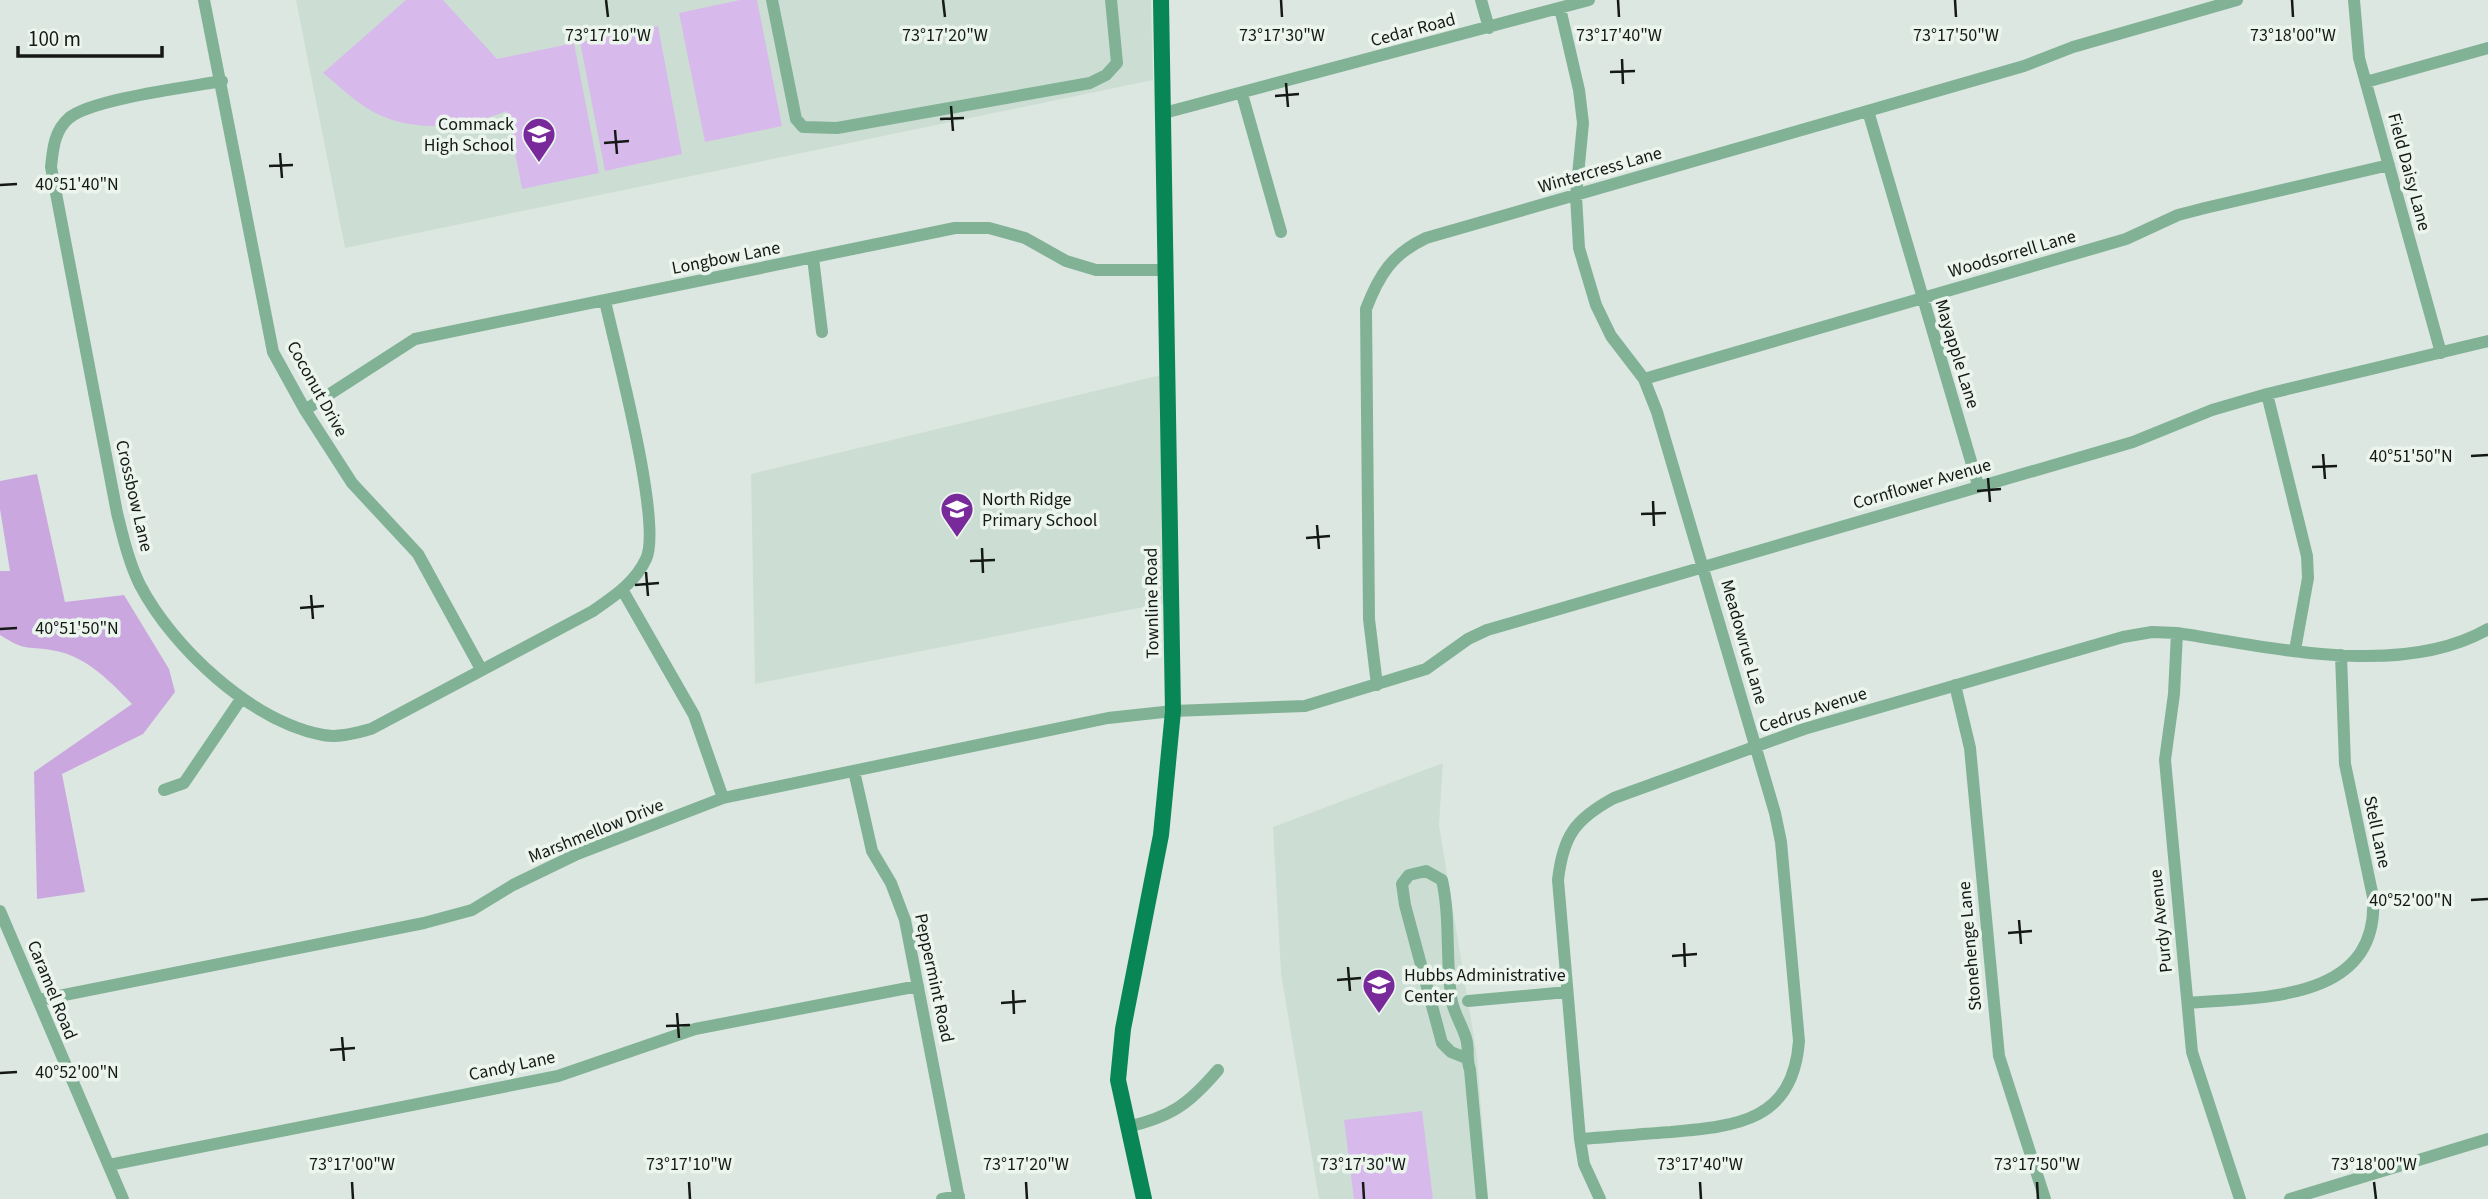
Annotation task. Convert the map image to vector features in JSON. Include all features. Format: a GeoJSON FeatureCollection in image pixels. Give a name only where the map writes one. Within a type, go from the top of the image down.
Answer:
{"type":"FeatureCollection","features":[{"type":"Feature","properties":{"kind":"main road","name":"Townline Road"},"geometry":{"type":"LineString","coordinates":[[1144,1199],[1118,1080],[1123,1029],[1161,835],[1173,711],[1161,0]]}},
{"type":"Feature","properties":{"kind":"street","name":"Coconut Drive"},"geometry":{"type":"LineString","coordinates":[[204,0],[273,352],[305,410],[352,483],[418,554],[481,669]]}},
{"type":"Feature","properties":{"kind":"street"},"geometry":{"type":"LineString","coordinates":[[772,0],[796,119],[803,127],[837,128],[1090,83],[1106,75],[1116,63],[1111,0]]}},
{"type":"Feature","properties":{"kind":"street"},"geometry":{"type":"LineString","coordinates":[[1481,0],[1489,28]]}},
{"type":"Feature","properties":{"kind":"street","name":"Cedar Road"},"geometry":{"type":"LineString","coordinates":[[1164,113],[1589,0]]}},
{"type":"Feature","properties":{"kind":"street","name":"Wintercress Lane"},"geometry":{"type":"LineString","coordinates":[[1377,685],[1369,619],[1366,310],[1375,284],[1389,263],[1404,249],[1426,238],[1868,111],[2237,0]]}},
{"type":"Feature","properties":{"kind":"street","name":"Field Daisy Lane"},"geometry":{"type":"LineString","coordinates":[[2354,0],[2354,27],[2366,82],[2441,353]]}},
{"type":"Feature","properties":{"kind":"street","name":"Meadowrue Lane"},"geometry":{"type":"LineString","coordinates":[[1560,8],[1580,90],[1583,123],[1576,196],[1579,248],[1596,305],[1611,336],[1644,379],[1674,464],[1756,746],[1781,842],[1799,1041],[1797,1062],[1780,1098],[1746,1122],[1718,1128],[1580,1139]]}},
{"type":"Feature","properties":{"kind":"street"},"geometry":{"type":"LineString","coordinates":[[2366,82],[2488,48]]}},
{"type":"Feature","properties":{"kind":"street","name":"Crossbow Lane"},"geometry":{"type":"LineString","coordinates":[[222,81],[94,106],[69,118],[54,139],[51,167],[117,513],[128,552],[140,585],[166,623],[207,671],[241,699],[299,727],[324,735],[345,736],[371,729],[593,611],[623,591],[648,558],[650,513],[606,300]]}},
{"type":"Feature","properties":{"kind":"street"},"geometry":{"type":"LineString","coordinates":[[1242,94],[1281,232]]}},
{"type":"Feature","properties":{"kind":"street","name":"Mayapple Lane"},"geometry":{"type":"LineString","coordinates":[[1868,111],[1978,485]]}},
{"type":"Feature","properties":{"kind":"street","name":"Woodsorrell Lane"},"geometry":{"type":"LineString","coordinates":[[1644,379],[2126,239],[2178,215],[2389,165]]}},
{"type":"Feature","properties":{"kind":"street","name":"Longbow Lane"},"geometry":{"type":"LineString","coordinates":[[305,410],[415,339],[955,228],[989,228],[1025,238],[1066,261],[1096,270],[1167,270]]}},
{"type":"Feature","properties":{"kind":"street"},"geometry":{"type":"LineString","coordinates":[[814,258],[822,332]]}},
{"type":"Feature","properties":{"kind":"street","name":"Cornflower Avenue"},"geometry":{"type":"LineString","coordinates":[[1173,711],[1305,706],[1426,669],[1468,639],[1487,630],[2133,442],[2212,410],[2267,394],[2488,341]]}},
{"type":"Feature","properties":{"kind":"street"},"geometry":{"type":"LineString","coordinates":[[2267,394],[2307,556],[2308,578],[2295,650]]}},
{"type":"Feature","properties":{"kind":"street"},"geometry":{"type":"LineString","coordinates":[[623,591],[694,715],[723,798]]}},
{"type":"Feature","properties":{"kind":"street","name":"Cedrus Avenue"},"geometry":{"type":"LineString","coordinates":[[1600,1199],[1584,1164],[1580,1139],[1558,880],[1561,850],[1573,828],[1591,810],[1614,797],[1804,729],[2123,637],[2152,632],[2178,633],[2341,655],[2421,651],[2456,644],[2487,633]]}},
{"type":"Feature","properties":{"kind":"street","name":"Purdy Avenue"},"geometry":{"type":"LineString","coordinates":[[2178,633],[2174,694],[2165,760],[2192,1052],[2240,1199]]}},
{"type":"Feature","properties":{"kind":"street","name":"Stell Lane"},"geometry":{"type":"LineString","coordinates":[[2188,1003],[2309,989],[2348,968],[2369,936],[2374,917],[2373,897],[2345,764],[2341,655]]}},
{"type":"Feature","properties":{"kind":"street","name":"Stonehenge Lane"},"geometry":{"type":"LineString","coordinates":[[1955,685],[1970,748],[1999,1056],[2045,1199]]}},
{"type":"Feature","properties":{"kind":"street"},"geometry":{"type":"LineString","coordinates":[[164,790],[184,783],[241,699]]}},
{"type":"Feature","properties":{"kind":"street","name":"Marshmellow Drive"},"geometry":{"type":"LineString","coordinates":[[39,1000],[424,923],[472,910],[513,885],[575,855],[723,798],[1108,718],[1173,711]]}},
{"type":"Feature","properties":{"kind":"street","name":"Peppermint Road"},"geometry":{"type":"LineString","coordinates":[[854,771],[873,851],[891,883],[905,920],[959,1197]]}},
{"type":"Feature","properties":{"kind":"street"},"geometry":{"type":"LineString","coordinates":[[1465,1058],[1451,1052],[1442,1043],[1405,905],[1402,884],[1409,875],[1426,871],[1442,880],[1446,901],[1452,999],[1458,1024],[1467,1042],[1465,1058],[1470,1070],[1482,1199]]}},
{"type":"Feature","properties":{"kind":"street","name":"Caramel Road"},"geometry":{"type":"LineString","coordinates":[[0,911],[123,1199]]}},
{"type":"Feature","properties":{"kind":"street","name":"Candy Lane"},"geometry":{"type":"LineString","coordinates":[[109,1165],[558,1076],[695,1029],[918,986]]}},
{"type":"Feature","properties":{"kind":"street"},"geometry":{"type":"LineString","coordinates":[[1468,1001],[1567,992]]}},
{"type":"Feature","properties":{"kind":"street"},"geometry":{"type":"LineString","coordinates":[[1127,1127],[1156,1121],[1181,1108],[1218,1070]]}},
{"type":"Feature","properties":{"kind":"street"},"geometry":{"type":"LineString","coordinates":[[2290,1199],[2488,1139]]}},
{"type":"Feature","properties":{"kind":"street"},"geometry":{"type":"LineString","coordinates":[[942,1199],[959,1197]]}},
{"type":"Feature","properties":{"kind":"shaded area","name":"Commack High School"},"geometry":{"type":"Polygon","coordinates":[[[296,0],[1151,0],[1153,80],[345,248],[296,0]]]}},
{"type":"Feature","properties":{"kind":"shaded area"},"geometry":{"type":"Polygon","coordinates":[[[406,0],[443,0],[497,59],[574,43],[599,173],[522,189],[507,111],[454,125],[399,122],[365,107],[323,73],[406,0]]]}},
{"type":"Feature","properties":{"kind":"shaded area"},"geometry":{"type":"Polygon","coordinates":[[[740,0],[757,0],[782,126],[705,142],[679,13],[740,0]]]}},
{"type":"Feature","properties":{"kind":"shaded area"},"geometry":{"type":"Polygon","coordinates":[[[658,26],[682,154],[605,171],[580,42],[658,26]]]}},
{"type":"Feature","properties":{"kind":"shaded area","name":"North Ridge Primary School"},"geometry":{"type":"Polygon","coordinates":[[[1161,375],[1164,603],[755,684],[751,474],[1161,375]]]}},
{"type":"Feature","properties":{"kind":"shaded area"},"geometry":{"type":"Polygon","coordinates":[[[37,474],[65,602],[124,595],[169,669],[175,692],[143,734],[62,774],[85,892],[37,899],[34,772],[132,704],[107,679],[78,659],[56,651],[22,646],[0,635],[0,571],[10,571],[0,509],[0,481],[37,474]]]}},
{"type":"Feature","properties":{"kind":"shaded area","name":"Hubbs Administrative Center"},"geometry":{"type":"Polygon","coordinates":[[[1443,763],[1439,825],[1477,1056],[1488,1199],[1319,1199],[1281,974],[1273,827],[1443,763]]]}},
{"type":"Feature","properties":{"kind":"shaded area"},"geometry":{"type":"Polygon","coordinates":[[[1422,1111],[1433,1199],[1354,1199],[1344,1120],[1422,1111]]]}},
{"type":"Feature","properties":{"kind":"place","name":"Commack High School"},"geometry":{"type":"Point","coordinates":[539,164]}},
{"type":"Feature","properties":{"kind":"place","name":"North Ridge Primary School"},"geometry":{"type":"Point","coordinates":[957,539]}},
{"type":"Feature","properties":{"kind":"place","name":"Hubbs Administrative Center"},"geometry":{"type":"Point","coordinates":[1379,1015]}}]}
